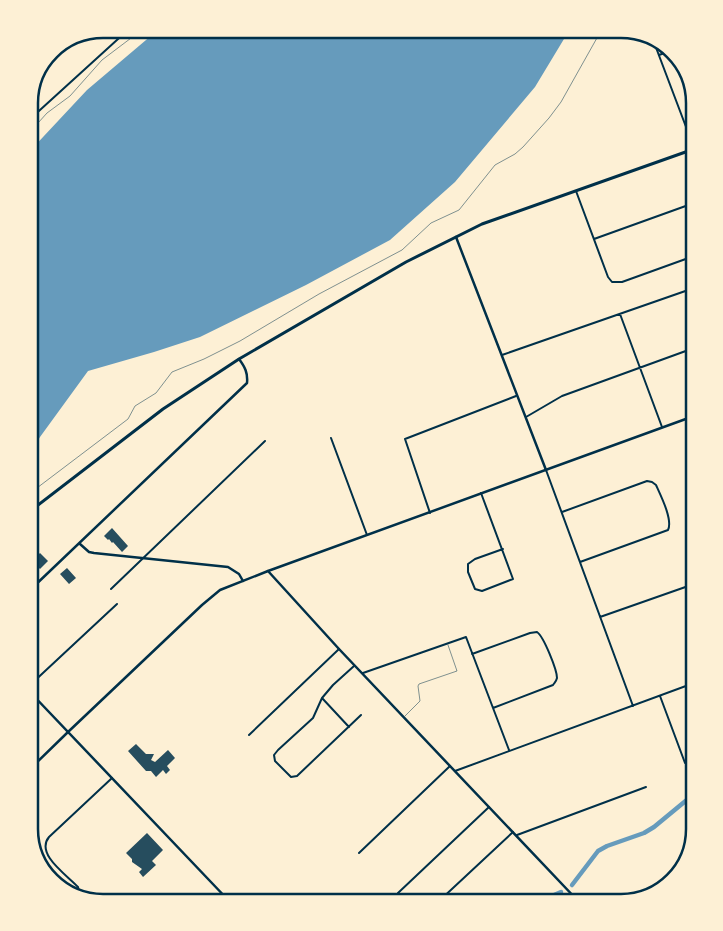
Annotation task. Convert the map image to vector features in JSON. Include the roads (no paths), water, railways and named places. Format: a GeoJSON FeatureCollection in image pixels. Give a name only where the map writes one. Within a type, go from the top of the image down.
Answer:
{"type":"FeatureCollection","features":[{"type":"Feature","properties":{"kind":"highway"},"geometry":{"type":"LineString","coordinates":[[38,505],[163,409],[239,359],[406,262],[482,224],[686,152]]}},
{"type":"Feature","properties":{"kind":"main road"},"geometry":{"type":"LineString","coordinates":[[456,237],[546,470]]}},
{"type":"Feature","properties":{"kind":"main road"},"geometry":{"type":"LineString","coordinates":[[38,584],[247,383],[248,376],[239,359]]}},
{"type":"Feature","properties":{"kind":"main road"},"geometry":{"type":"LineString","coordinates":[[38,761],[220,590],[686,419]]}},
{"type":"Feature","properties":{"kind":"main road"},"geometry":{"type":"LineString","coordinates":[[80,544],[89,552],[94,553],[228,567],[238,574],[243,581]]}},
{"type":"Feature","properties":{"kind":"main road"},"geometry":{"type":"LineString","coordinates":[[268,571],[338,649],[571,894]]}},
{"type":"Feature","properties":{"kind":"main road"},"geometry":{"type":"LineString","coordinates":[[38,700],[222,894]]}},
{"type":"Feature","properties":{"kind":"street"},"geometry":{"type":"LineString","coordinates":[[38,112],[120,38]]}},
{"type":"Feature","properties":{"kind":"street"},"geometry":{"type":"LineString","coordinates":[[657,49],[686,128]]}},
{"type":"Feature","properties":{"kind":"street"},"geometry":{"type":"LineString","coordinates":[[576,191],[608,277],[612,282],[622,282],[686,259]]}},
{"type":"Feature","properties":{"kind":"street"},"geometry":{"type":"LineString","coordinates":[[594,239],[686,206]]}},
{"type":"Feature","properties":{"kind":"street"},"geometry":{"type":"LineString","coordinates":[[502,355],[686,291]]}},
{"type":"Feature","properties":{"kind":"street"},"geometry":{"type":"LineString","coordinates":[[620,314],[662,427]]}},
{"type":"Feature","properties":{"kind":"street"},"geometry":{"type":"LineString","coordinates":[[526,417],[562,396],[686,351]]}},
{"type":"Feature","properties":{"kind":"street"},"geometry":{"type":"LineString","coordinates":[[430,513],[405,439],[517,395]]}},
{"type":"Feature","properties":{"kind":"street"},"geometry":{"type":"LineString","coordinates":[[332,438],[366,535]]}},
{"type":"Feature","properties":{"kind":"street"},"geometry":{"type":"LineString","coordinates":[[111,589],[265,441]]}},
{"type":"Feature","properties":{"kind":"street"},"geometry":{"type":"LineString","coordinates":[[546,470],[633,706]]}},
{"type":"Feature","properties":{"kind":"street"},"geometry":{"type":"LineString","coordinates":[[562,512],[647,481],[656,485],[670,519],[668,530],[580,562]]}},
{"type":"Feature","properties":{"kind":"street"},"geometry":{"type":"LineString","coordinates":[[481,493],[503,550],[513,579],[478,591],[473,586],[467,568],[468,564],[475,559],[503,550]]}},
{"type":"Feature","properties":{"kind":"street"},"geometry":{"type":"LineString","coordinates":[[600,617],[686,587]]}},
{"type":"Feature","properties":{"kind":"street"},"geometry":{"type":"LineString","coordinates":[[38,678],[117,604]]}},
{"type":"Feature","properties":{"kind":"street"},"geometry":{"type":"LineString","coordinates":[[472,654],[530,633],[537,632],[543,638],[556,673],[556,681],[553,685],[493,708]]}},
{"type":"Feature","properties":{"kind":"street"},"geometry":{"type":"LineString","coordinates":[[362,673],[466,637],[509,750]]}},
{"type":"Feature","properties":{"kind":"street"},"geometry":{"type":"LineString","coordinates":[[249,735],[338,649]]}},
{"type":"Feature","properties":{"kind":"street"},"geometry":{"type":"LineString","coordinates":[[354,666],[322,698],[313,718],[274,755],[275,761],[291,777],[297,776],[361,715]]}},
{"type":"Feature","properties":{"kind":"street"},"geometry":{"type":"LineString","coordinates":[[455,771],[686,686]]}},
{"type":"Feature","properties":{"kind":"street"},"geometry":{"type":"LineString","coordinates":[[660,696],[685,763]]}},
{"type":"Feature","properties":{"kind":"street"},"geometry":{"type":"LineString","coordinates":[[322,698],[349,727]]}},
{"type":"Feature","properties":{"kind":"street"},"geometry":{"type":"LineString","coordinates":[[359,853],[450,766]]}},
{"type":"Feature","properties":{"kind":"street"},"geometry":{"type":"LineString","coordinates":[[78,889],[50,858],[44,847],[49,837],[112,778]]}},
{"type":"Feature","properties":{"kind":"street"},"geometry":{"type":"LineString","coordinates":[[516,835],[646,787]]}},
{"type":"Feature","properties":{"kind":"street"},"geometry":{"type":"LineString","coordinates":[[398,893],[489,807]]}},
{"type":"Feature","properties":{"kind":"street"},"geometry":{"type":"LineString","coordinates":[[447,894],[514,832]]}},
{"type":"Feature","properties":{"kind":"lane"},"geometry":{"type":"LineString","coordinates":[[404,717],[420,701],[419,684],[457,671],[447,643]]}},
{"type":"Feature","properties":{"kind":"water"},"geometry":{"type":"Polygon","coordinates":[[[148,38],[565,38],[535,87],[455,182],[390,240],[306,285],[200,337],[88,371],[38,440],[38,142],[87,90],[148,38]]]}},
{"type":"Feature","properties":{"kind":"waterway"},"geometry":{"type":"LineString","coordinates":[[572,885],[598,851],[644,833],[686,801]]}},
{"type":"Feature","properties":{"kind":"waterway"},"geometry":{"type":"LineString","coordinates":[[556,894],[561,892]]}}]}
